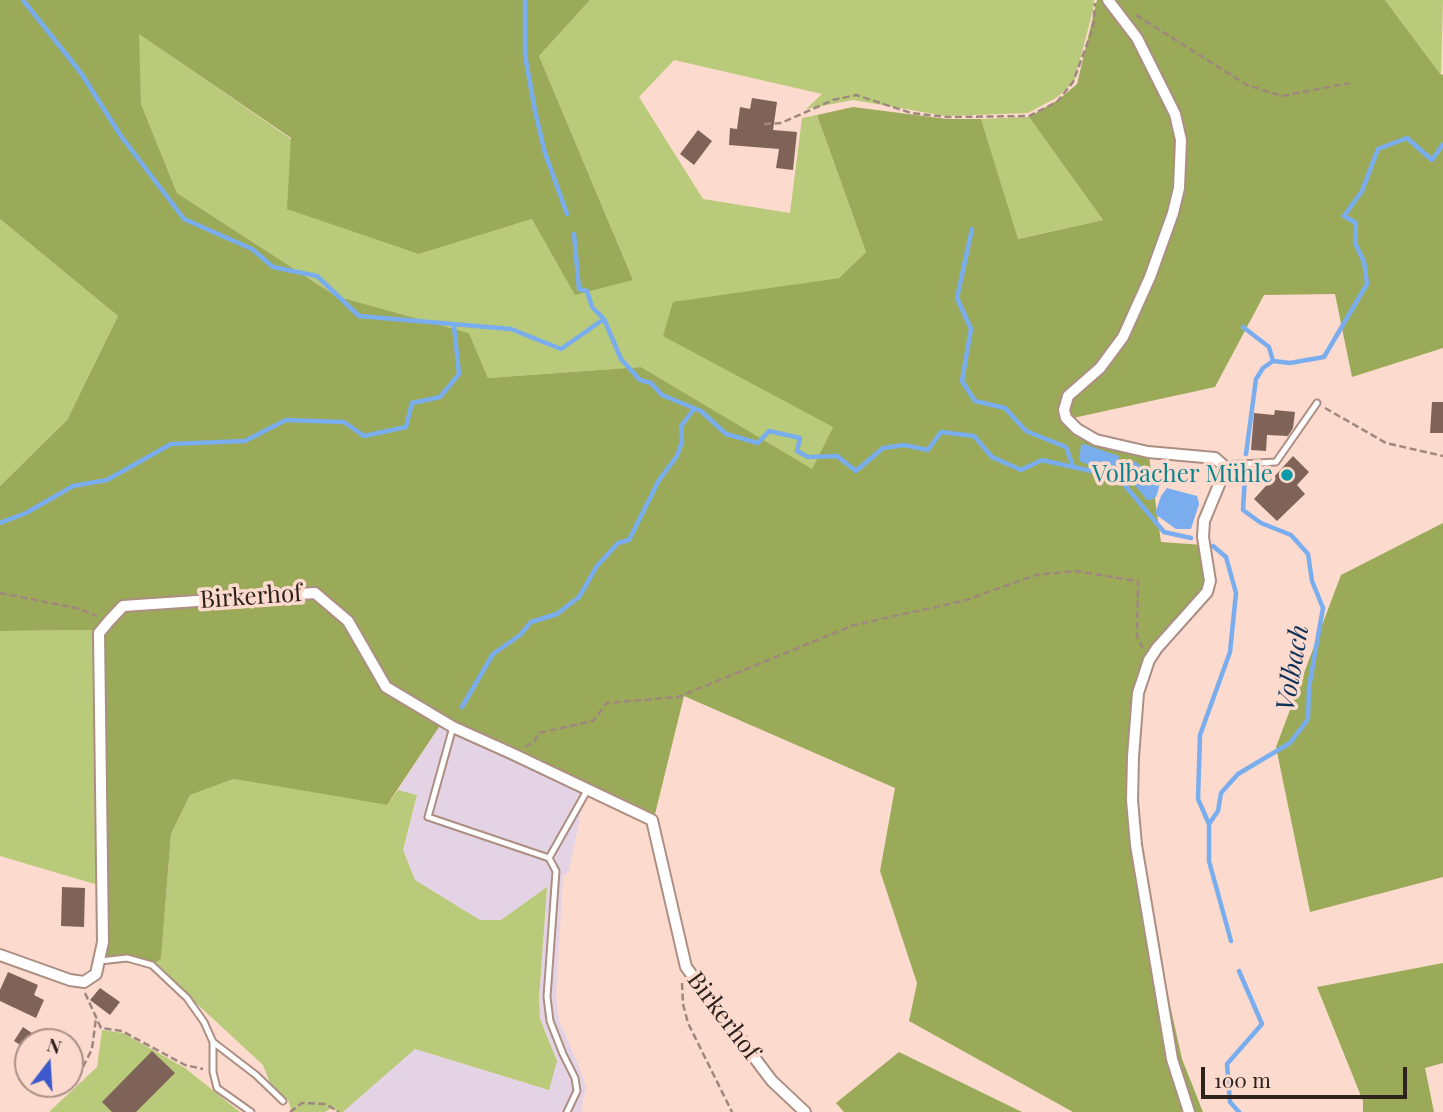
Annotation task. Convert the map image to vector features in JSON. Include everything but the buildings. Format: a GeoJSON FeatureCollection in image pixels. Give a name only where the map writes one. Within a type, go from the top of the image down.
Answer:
{"type":"FeatureCollection","features":[{"type":"Feature","properties":{"kind":"street"},"geometry":{"type":"LineString","coordinates":[[1108,0],[1137,38],[1175,114],[1181,140],[1181,169],[1173,213],[1150,276],[1123,337],[1100,368],[1068,396],[1064,410],[1066,418],[1077,429],[1096,440],[1148,452],[1214,458],[1223,465],[1221,480],[1205,521],[1203,537],[1209,582],[1207,592],[1149,660],[1138,692],[1133,757],[1132,800],[1136,845],[1172,1059],[1189,1112]]}},
{"type":"Feature","properties":{"kind":"street","name":"Birkerhof"},"geometry":{"type":"LineString","coordinates":[[109,621],[123,606],[315,593],[348,621],[386,687],[453,727],[652,820],[685,967],[772,1081],[804,1112]]}},
{"type":"Feature","properties":{"kind":"street"},"geometry":{"type":"LineString","coordinates":[[0,955],[70,980],[84,982],[96,974],[103,942],[99,634],[109,621]]}},
{"type":"Feature","properties":{"kind":"lane"},"geometry":{"type":"LineString","coordinates":[[1223,465],[1276,462],[1317,403]]}},
{"type":"Feature","properties":{"kind":"lane"},"geometry":{"type":"LineString","coordinates":[[453,727],[428,817],[549,858],[556,871],[547,997],[550,1021],[575,1078],[577,1091],[567,1112]]}},
{"type":"Feature","properties":{"kind":"lane"},"geometry":{"type":"LineString","coordinates":[[549,858],[588,789]]}},
{"type":"Feature","properties":{"kind":"lane"},"geometry":{"type":"LineString","coordinates":[[100,961],[127,958],[152,965],[187,998],[204,1022],[212,1042],[213,1072],[217,1088],[251,1112]]}},
{"type":"Feature","properties":{"kind":"lane"},"geometry":{"type":"LineString","coordinates":[[212,1042],[256,1074],[283,1101]]}},
{"type":"Feature","properties":{"kind":"path"},"geometry":{"type":"LineString","coordinates":[[764,124],[781,123],[833,100],[856,95],[911,113],[947,117],[1029,116],[1057,102],[1073,82],[1093,28],[1095,0]]}},
{"type":"Feature","properties":{"kind":"path"},"geometry":{"type":"LineString","coordinates":[[1135,14],[1247,85],[1282,96],[1350,83]]}},
{"type":"Feature","properties":{"kind":"path"},"geometry":{"type":"LineString","coordinates":[[1317,403],[1386,443],[1443,457]]}},
{"type":"Feature","properties":{"kind":"path"},"geometry":{"type":"LineString","coordinates":[[513,754],[534,742],[539,733],[593,721],[607,704],[678,696],[854,625],[963,601],[1036,575],[1075,571],[1138,580],[1137,636],[1149,660]]}},
{"type":"Feature","properties":{"kind":"path"},"geometry":{"type":"LineString","coordinates":[[0,593],[76,608],[109,621]]}},
{"type":"Feature","properties":{"kind":"path"},"geometry":{"type":"LineString","coordinates":[[685,967],[681,988],[682,1004],[688,1023],[732,1112]]}},
{"type":"Feature","properties":{"kind":"path"},"geometry":{"type":"LineString","coordinates":[[84,982],[86,997],[101,1028],[122,1031],[186,1065],[213,1072]]}},
{"type":"Feature","properties":{"kind":"path"},"geometry":{"type":"LineString","coordinates":[[84,1065],[92,1049],[96,1018]]}},
{"type":"Feature","properties":{"kind":"path"},"geometry":{"type":"LineString","coordinates":[[289,1112],[302,1103],[326,1104],[339,1112]]}},
{"type":"Feature","properties":{"kind":"shaded area"},"geometry":{"type":"Polygon","coordinates":[[[441,724],[585,793],[569,872],[563,876],[556,996],[559,1020],[586,1088],[581,1109],[583,1112],[343,1112],[415,1049],[548,1090],[557,1061],[540,1019],[547,888],[501,920],[480,920],[415,880],[403,850],[417,796],[398,790],[441,724]]]}},
{"type":"Feature","properties":{"kind":"green space"},"geometry":{"type":"Polygon","coordinates":[[[0,0],[590,0],[539,56],[633,280],[575,295],[532,219],[419,254],[287,209],[291,138],[139,34],[141,104],[177,193],[336,296],[469,333],[488,378],[641,367],[812,469],[833,427],[663,336],[673,302],[839,278],[866,252],[817,115],[853,107],[947,119],[981,119],[1018,239],[1103,220],[1029,117],[1058,100],[1077,84],[1097,0],[1385,0],[1441,75],[1443,74],[1443,348],[1352,377],[1335,294],[1264,295],[1215,387],[1064,420],[1075,431],[1149,456],[1161,542],[1203,545],[1204,589],[1143,660],[1127,756],[1134,843],[1182,1059],[1203,1112],[1073,1112],[909,1021],[917,983],[880,871],[895,788],[684,696],[655,814],[522,752],[454,725],[387,684],[351,619],[316,590],[124,600],[95,630],[0,631],[0,486],[67,420],[118,316],[0,219],[0,0]]]}},
{"type":"Feature","properties":{"kind":"green space"},"geometry":{"type":"Polygon","coordinates":[[[590,0],[1094,0],[1074,82],[1056,98],[1028,113],[946,116],[853,100],[806,109],[822,94],[674,60],[639,97],[703,199],[790,213],[802,118],[817,115],[866,252],[839,278],[792,285],[833,427],[812,470],[641,367],[488,378],[469,333],[336,296],[177,193],[141,104],[138,33],[291,139],[419,254],[532,219],[633,280],[539,56],[590,0]]]}},
{"type":"Feature","properties":{"kind":"green space"},"geometry":{"type":"Polygon","coordinates":[[[1385,0],[1443,0],[1441,75],[1385,0]]]}},
{"type":"Feature","properties":{"kind":"green space"},"geometry":{"type":"Polygon","coordinates":[[[1029,117],[1103,220],[1017,239],[981,119],[1029,117]]]}},
{"type":"Feature","properties":{"kind":"green space"},"geometry":{"type":"Polygon","coordinates":[[[0,219],[118,316],[67,420],[0,486],[0,219]]]}},
{"type":"Feature","properties":{"kind":"green space"},"geometry":{"type":"Polygon","coordinates":[[[1443,523],[1443,877],[1310,912],[1276,747],[1341,575],[1443,523]]]}},
{"type":"Feature","properties":{"kind":"green space"},"geometry":{"type":"Polygon","coordinates":[[[314,597],[346,624],[384,689],[441,724],[387,805],[234,779],[190,795],[171,834],[161,959],[153,964],[127,956],[103,959],[103,636],[126,609],[314,597]]]}},
{"type":"Feature","properties":{"kind":"green space"},"geometry":{"type":"Polygon","coordinates":[[[95,630],[98,885],[0,856],[0,631],[95,630]]]}},
{"type":"Feature","properties":{"kind":"green space"},"geometry":{"type":"Polygon","coordinates":[[[234,779],[387,805],[398,790],[417,795],[403,850],[415,880],[480,920],[501,920],[547,887],[539,999],[540,1019],[557,1061],[549,1090],[415,1049],[343,1112],[336,1112],[334,1107],[325,1112],[292,1112],[288,1100],[270,1083],[263,1065],[197,1004],[194,1006],[153,964],[161,959],[171,834],[190,795],[234,779]]]}},
{"type":"Feature","properties":{"kind":"green space"},"geometry":{"type":"Polygon","coordinates":[[[1443,963],[1443,1063],[1425,1068],[1434,1112],[1363,1112],[1363,1101],[1317,987],[1443,963]]]}},
{"type":"Feature","properties":{"kind":"green space"},"geometry":{"type":"Polygon","coordinates":[[[102,1030],[123,1033],[185,1068],[240,1112],[49,1112],[64,1098],[84,1098],[84,1079],[97,1067],[102,1030]]]}},
{"type":"Feature","properties":{"kind":"green space"},"geometry":{"type":"Polygon","coordinates":[[[899,1052],[1022,1112],[844,1112],[836,1103],[899,1052]]]}},
{"type":"Feature","properties":{"kind":"water"},"geometry":{"type":"Polygon","coordinates":[[[1081,445],[1119,456],[1117,468],[1113,471],[1102,470],[1079,461],[1081,445]]]}},
{"type":"Feature","properties":{"kind":"water"},"geometry":{"type":"Polygon","coordinates":[[[1129,460],[1136,462],[1160,483],[1156,497],[1147,500],[1123,471],[1124,463],[1129,460]]]}},
{"type":"Feature","properties":{"kind":"water"},"geometry":{"type":"Polygon","coordinates":[[[1167,488],[1197,496],[1199,504],[1191,529],[1176,529],[1155,514],[1167,488]]]}},
{"type":"Feature","properties":{"kind":"waterway"},"geometry":{"type":"LineString","coordinates":[[23,0],[81,73],[121,136],[184,219],[252,249],[273,267],[317,276],[359,316],[511,329],[561,349],[604,319],[621,359],[640,380],[651,383],[662,395],[701,411],[726,434],[758,443],[769,431],[800,438],[797,451],[808,457],[837,456],[856,471],[883,448],[904,445],[928,450],[941,432],[974,436],[992,457],[1021,470],[1042,460],[1118,477],[1164,532],[1191,538]]}},
{"type":"Feature","properties":{"kind":"waterway"},"geometry":{"type":"LineString","coordinates":[[525,0],[525,55],[535,111],[545,153],[567,214]]}},
{"type":"Feature","properties":{"kind":"waterway","name":"Volbach"},"geometry":{"type":"LineString","coordinates":[[1246,454],[1256,379],[1263,368],[1273,361],[1290,363],[1324,357],[1367,284],[1364,262],[1355,243],[1356,223],[1344,216],[1362,191],[1378,149],[1407,138],[1432,160],[1443,144]]}},
{"type":"Feature","properties":{"kind":"waterway"},"geometry":{"type":"LineString","coordinates":[[972,229],[957,298],[971,329],[962,381],[975,401],[1005,408],[1026,431],[1066,447],[1073,466]]}},
{"type":"Feature","properties":{"kind":"waterway"},"geometry":{"type":"LineString","coordinates":[[574,234],[579,289],[587,291],[592,307],[604,319]]}},
{"type":"Feature","properties":{"kind":"waterway"},"geometry":{"type":"LineString","coordinates":[[0,523],[26,513],[73,486],[107,480],[171,444],[245,441],[286,420],[344,422],[364,436],[406,427],[412,403],[440,397],[459,374],[454,326]]}},
{"type":"Feature","properties":{"kind":"waterway"},"geometry":{"type":"LineString","coordinates":[[1243,327],[1269,347],[1273,361]]}},
{"type":"Feature","properties":{"kind":"waterway"},"geometry":{"type":"LineString","coordinates":[[462,707],[493,654],[520,635],[531,622],[557,614],[579,597],[597,566],[618,543],[629,540],[659,480],[677,456],[682,442],[681,426],[694,409]]}},
{"type":"Feature","properties":{"kind":"waterway","name":"Volbach"},"geometry":{"type":"LineString","coordinates":[[1231,941],[1209,861],[1209,824],[1218,811],[1221,793],[1238,774],[1290,743],[1308,719],[1309,687],[1323,608],[1312,581],[1308,554],[1291,535],[1261,523],[1243,510],[1245,477]]}},
{"type":"Feature","properties":{"kind":"waterway"},"geometry":{"type":"LineString","coordinates":[[1209,824],[1198,799],[1200,735],[1230,652],[1236,593],[1226,557],[1213,546]]}},
{"type":"Feature","properties":{"kind":"waterway","name":"Volbach"},"geometry":{"type":"LineString","coordinates":[[1239,971],[1262,1024],[1227,1064],[1230,1102],[1239,1112]]}},
{"type":"Feature","properties":{"kind":"place","name":"Volbacher Mühle"},"geometry":{"type":"Point","coordinates":[1287,475]}}]}
